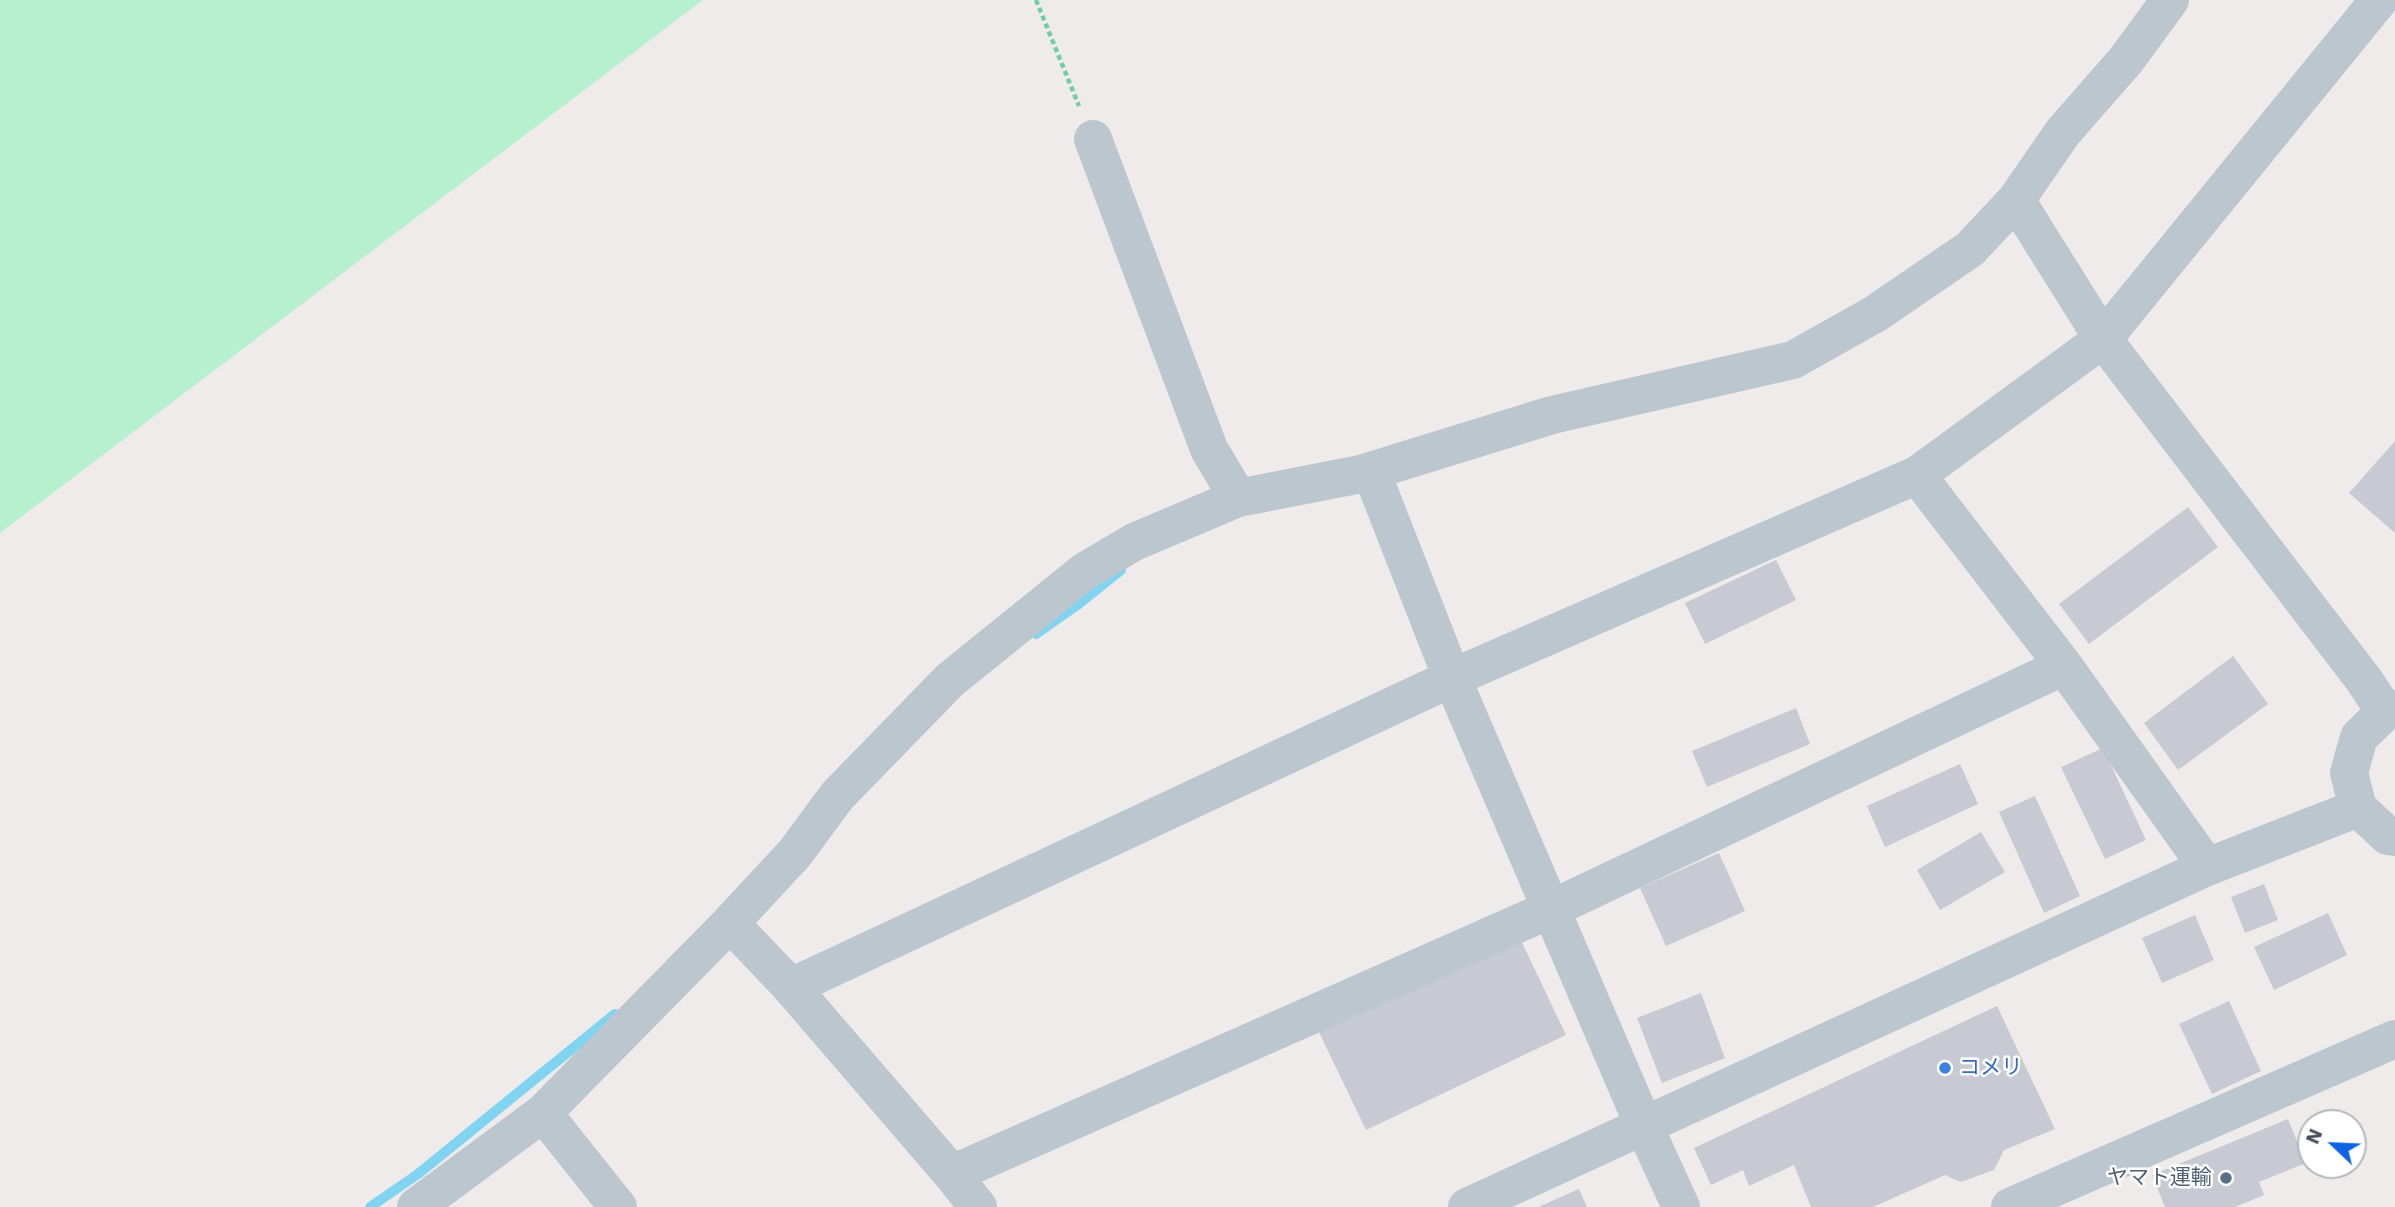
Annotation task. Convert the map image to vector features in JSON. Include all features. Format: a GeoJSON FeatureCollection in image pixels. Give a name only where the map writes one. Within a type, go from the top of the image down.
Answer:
{"type":"FeatureCollection","features":[{"type":"Feature","properties":{"kind":"street"},"geometry":{"type":"LineString","coordinates":[[416,1207],[543,1113],[730,923],[795,853],[837,796],[950,680],[1085,571],[1135,542],[1238,498],[1371,471],[1552,415],[1793,360],[1875,314],[1970,248],[2016,200],[2063,132],[2126,60],[2170,0]]}},
{"type":"Feature","properties":{"kind":"street"},"geometry":{"type":"LineString","coordinates":[[791,987],[1451,678],[1917,475],[2103,339],[2379,0]]}},
{"type":"Feature","properties":{"kind":"street"},"geometry":{"type":"LineString","coordinates":[[1093,139],[1209,449],[1238,498]]}},
{"type":"Feature","properties":{"kind":"street"},"geometry":{"type":"LineString","coordinates":[[2016,200],[2103,339],[2390,711],[2358,737],[2349,773],[2358,808],[2388,835],[2395,837]]}},
{"type":"Feature","properties":{"kind":"street"},"geometry":{"type":"LineString","coordinates":[[1371,471],[1451,678],[1681,1207]]}},
{"type":"Feature","properties":{"kind":"street"},"geometry":{"type":"LineString","coordinates":[[1917,475],[2064,666],[2207,867]]}},
{"type":"Feature","properties":{"kind":"street"},"geometry":{"type":"LineString","coordinates":[[951,1174],[1551,909],[2064,666]]}},
{"type":"Feature","properties":{"kind":"street"},"geometry":{"type":"LineString","coordinates":[[1467,1207],[2207,867],[2358,808]]}},
{"type":"Feature","properties":{"kind":"street"},"geometry":{"type":"LineString","coordinates":[[730,923],[791,987],[978,1207]]}},
{"type":"Feature","properties":{"kind":"street"},"geometry":{"type":"LineString","coordinates":[[2010,1207],[2395,1039]]}},
{"type":"Feature","properties":{"kind":"street"},"geometry":{"type":"LineString","coordinates":[[543,1113],[618,1207]]}},
{"type":"Feature","properties":{"kind":"path"},"geometry":{"type":"LineString","coordinates":[[1036,0],[1093,139]]}},
{"type":"Feature","properties":{"kind":"green space"},"geometry":{"type":"Polygon","coordinates":[[[0,0],[703,0],[0,533],[0,0]]]}},
{"type":"Feature","properties":{"kind":"building"},"geometry":{"type":"Polygon","coordinates":[[[2395,441],[2395,533],[2349,493],[2395,441]]]}},
{"type":"Feature","properties":{"kind":"building"},"geometry":{"type":"Polygon","coordinates":[[[2188,507],[2218,547],[2089,644],[2059,604],[2188,507]]]}},
{"type":"Feature","properties":{"kind":"building"},"geometry":{"type":"Polygon","coordinates":[[[1776,560],[1796,600],[1705,644],[1685,603],[1776,560]]]}},
{"type":"Feature","properties":{"kind":"building"},"geometry":{"type":"Polygon","coordinates":[[[2233,656],[2268,704],[2178,770],[2144,723],[2233,656]]]}},
{"type":"Feature","properties":{"kind":"building"},"geometry":{"type":"Polygon","coordinates":[[[1796,708],[1810,744],[1707,787],[1692,751],[1796,708]]]}},
{"type":"Feature","properties":{"kind":"building"},"geometry":{"type":"Polygon","coordinates":[[[2103,748],[2146,840],[2105,859],[2061,767],[2103,748]]]}},
{"type":"Feature","properties":{"kind":"building"},"geometry":{"type":"Polygon","coordinates":[[[1960,764],[1978,804],[1885,847],[1867,806],[1960,764]]]}},
{"type":"Feature","properties":{"kind":"building"},"geometry":{"type":"Polygon","coordinates":[[[2035,796],[2080,896],[2044,913],[1999,812],[2035,796]]]}},
{"type":"Feature","properties":{"kind":"building"},"geometry":{"type":"Polygon","coordinates":[[[1981,832],[2005,872],[1940,910],[1917,870],[1981,832]]]}},
{"type":"Feature","properties":{"kind":"building"},"geometry":{"type":"Polygon","coordinates":[[[1719,853],[1745,911],[1666,946],[1640,888],[1719,853]]]}},
{"type":"Feature","properties":{"kind":"building"},"geometry":{"type":"Polygon","coordinates":[[[2264,884],[2278,920],[2245,933],[2231,897],[2264,884]]]}},
{"type":"Feature","properties":{"kind":"building"},"geometry":{"type":"Polygon","coordinates":[[[2328,913],[2347,955],[2274,990],[2254,947],[2328,913]]]}},
{"type":"Feature","properties":{"kind":"building"},"geometry":{"type":"Polygon","coordinates":[[[2195,915],[2214,960],[2162,983],[2142,938],[2195,915]]]}},
{"type":"Feature","properties":{"kind":"building"},"geometry":{"type":"Polygon","coordinates":[[[1517,932],[1566,1035],[1366,1130],[1317,1028],[1517,932]]]}},
{"type":"Feature","properties":{"kind":"building"},"geometry":{"type":"Polygon","coordinates":[[[1701,993],[1725,1058],[1662,1083],[1637,1018],[1701,993]]]}},
{"type":"Feature","properties":{"kind":"building"},"geometry":{"type":"Polygon","coordinates":[[[2229,1001],[2261,1071],[2212,1094],[2179,1024],[2229,1001]]]}},
{"type":"Feature","properties":{"kind":"building","name":"コメリ"},"geometry":{"type":"Polygon","coordinates":[[[1997,1006],[2055,1129],[2004,1150],[1994,1170],[1961,1182],[1945,1175],[1873,1207],[1811,1207],[1794,1165],[1749,1186],[1743,1170],[1711,1185],[1694,1148],[1997,1006]]]}},
{"type":"Feature","properties":{"kind":"building"},"geometry":{"type":"Polygon","coordinates":[[[2288,1119],[2297,1141],[2297,1167],[2259,1182],[2264,1195],[2235,1207],[2165,1207],[2152,1175],[2288,1119]]]}},
{"type":"Feature","properties":{"kind":"building"},"geometry":{"type":"Polygon","coordinates":[[[1579,1189],[1587,1207],[1538,1207],[1579,1189]]]}},
{"type":"Feature","properties":{"kind":"waterway"},"geometry":{"type":"LineString","coordinates":[[1036,634],[1121,570]]}},
{"type":"Feature","properties":{"kind":"waterway"},"geometry":{"type":"LineString","coordinates":[[370,1207],[418,1174],[615,1014]]}},
{"type":"Feature","properties":{"kind":"place","name":"コメリ"},"geometry":{"type":"Point","coordinates":[1945,1068]}},
{"type":"Feature","properties":{"kind":"place","name":"ヤマト運輸"},"geometry":{"type":"Point","coordinates":[2226,1178]}}]}
